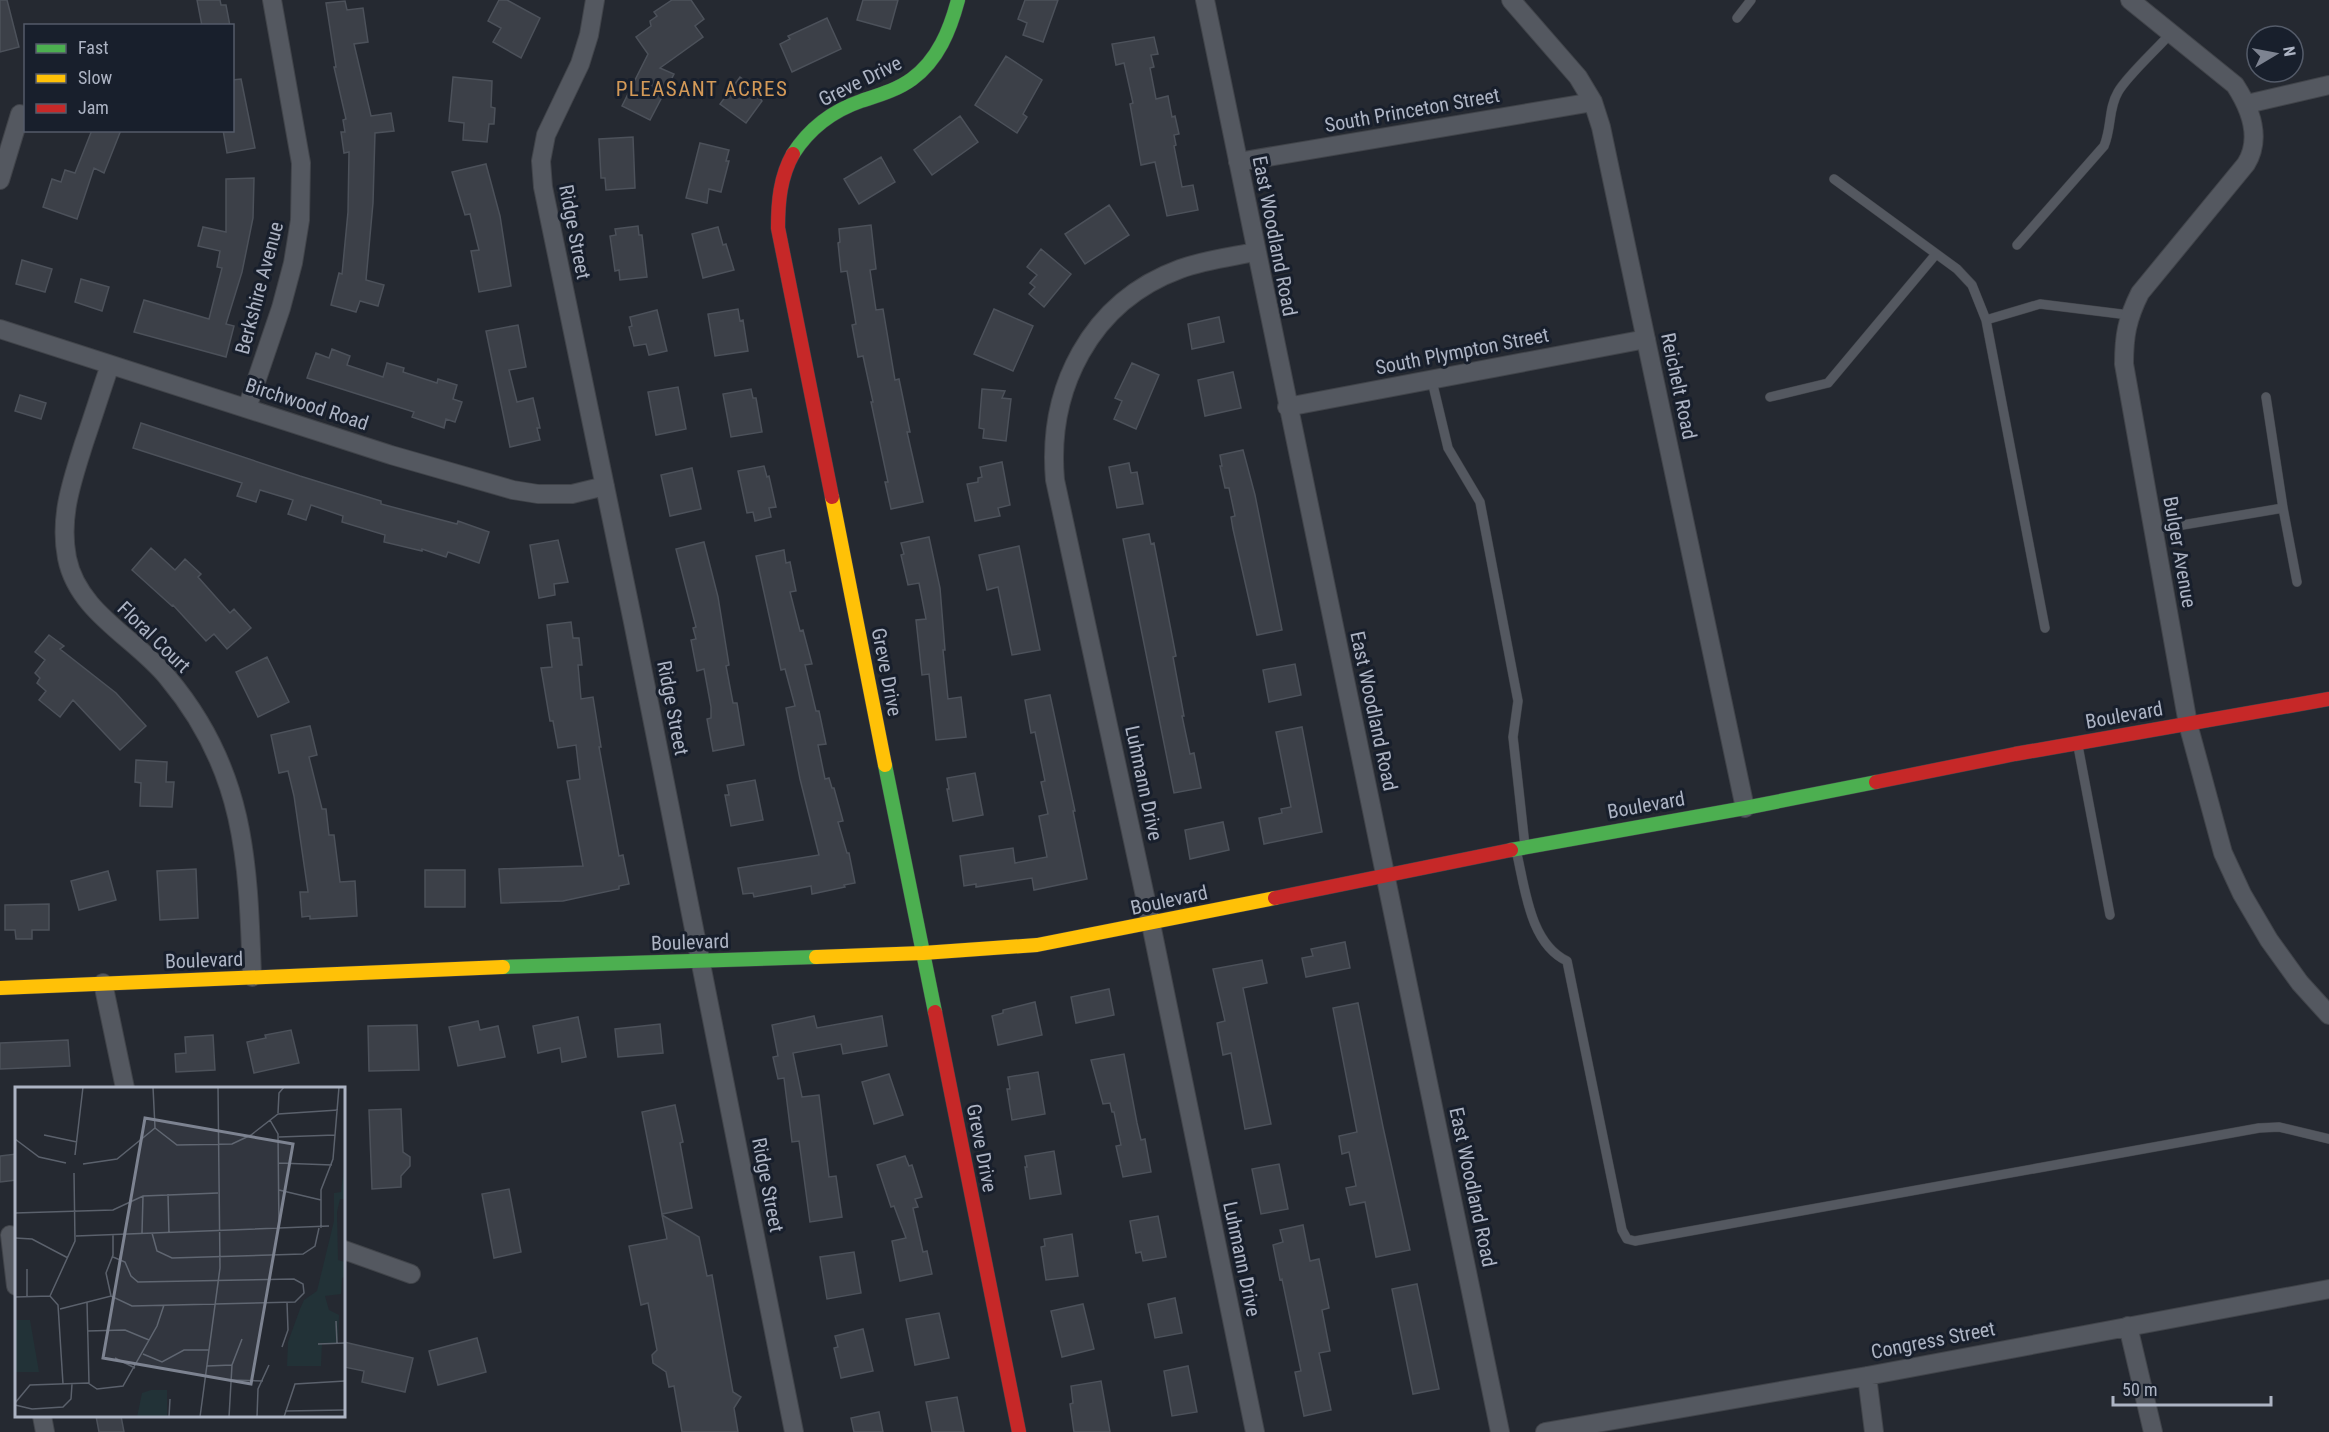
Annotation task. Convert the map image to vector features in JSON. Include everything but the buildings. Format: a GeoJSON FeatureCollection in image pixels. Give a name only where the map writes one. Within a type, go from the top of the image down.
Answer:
{"type":"FeatureCollection","features":[{"type":"Feature","properties":{"kind":"street","name":"Berkshire Avenue"},"geometry":{"type":"LineString","coordinates":[[247,408],[281,308],[293,263],[300,220],[301,163],[272,0]]}},
{"type":"Feature","properties":{"kind":"street","name":"Ridge Street"},"geometry":{"type":"LineString","coordinates":[[595,0],[589,35],[580,64],[546,135],[541,161],[543,187],[794,1432]]}},
{"type":"Feature","properties":{"kind":"street","name":"Greve Drive"},"geometry":{"type":"LineString","coordinates":[[958,0],[943,46],[913,79],[878,96],[844,108],[818,124],[801,142],[789,161],[780,185],[776,206],[780,239],[1019,1432]]}},
{"type":"Feature","properties":{"kind":"street","name":"East Woodland Road"},"geometry":{"type":"LineString","coordinates":[[1205,0],[1287,407],[1500,1432]]}},
{"type":"Feature","properties":{"kind":"street","name":"Reichelt Road"},"geometry":{"type":"LineString","coordinates":[[1511,0],[1578,77],[1593,102],[1601,127],[1745,808]]}},
{"type":"Feature","properties":{"kind":"street"},"geometry":{"type":"LineString","coordinates":[[2130,0],[2235,85],[2247,104],[2329,86]]}},
{"type":"Feature","properties":{"kind":"street","name":"South Princeton Street"},"geometry":{"type":"LineString","coordinates":[[1238,162],[1593,102]]}},
{"type":"Feature","properties":{"kind":"street","name":"Bulger Avenue"},"geometry":{"type":"LineString","coordinates":[[2247,104],[2252,122],[2253,141],[2249,159],[2140,293],[2129,315],[2124,340],[2124,364],[2188,724],[2223,853],[2242,894],[2269,940],[2300,983],[2329,1015]]}},
{"type":"Feature","properties":{"kind":"street"},"geometry":{"type":"LineString","coordinates":[[0,180],[20,114]]}},
{"type":"Feature","properties":{"kind":"street","name":"Luhmann Drive"},"geometry":{"type":"LineString","coordinates":[[1254,1432],[1151,924],[1055,480],[1053,454],[1060,399],[1078,356],[1098,327],[1122,304],[1154,281],[1179,269],[1256,252]]}},
{"type":"Feature","properties":{"kind":"street","name":"Birchwood Road"},"geometry":{"type":"LineString","coordinates":[[0,329],[391,455],[513,490],[538,494],[572,494],[605,486]]}},
{"type":"Feature","properties":{"kind":"street","name":"South Plympton Street"},"geometry":{"type":"LineString","coordinates":[[1287,407],[1646,339]]}},
{"type":"Feature","properties":{"kind":"street","name":"Floral Court"},"geometry":{"type":"LineString","coordinates":[[110,364],[68,495],[64,525],[68,558],[73,575],[99,614],[167,676],[213,744],[234,798],[244,844],[252,977]]}},
{"type":"Feature","properties":{"kind":"street","name":"Boulevard"},"geometry":{"type":"LineString","coordinates":[[0,988],[440,969],[923,953],[1037,945],[1151,924],[1520,848],[2329,699]]}},
{"type":"Feature","properties":{"kind":"street"},"geometry":{"type":"LineString","coordinates":[[104,983],[125,1087]]}},
{"type":"Feature","properties":{"kind":"street"},"geometry":{"type":"LineString","coordinates":[[9,1235],[15,1279]]}},
{"type":"Feature","properties":{"kind":"street"},"geometry":{"type":"LineString","coordinates":[[345,1250],[411,1274]]}},
{"type":"Feature","properties":{"kind":"street","name":"Congress Street"},"geometry":{"type":"LineString","coordinates":[[1545,1432],[1867,1376],[2329,1289]]}},
{"type":"Feature","properties":{"kind":"street"},"geometry":{"type":"LineString","coordinates":[[2128,1326],[2152,1432]]}},
{"type":"Feature","properties":{"kind":"street"},"geometry":{"type":"LineString","coordinates":[[1867,1376],[1874,1432]]}},
{"type":"Feature","properties":{"kind":"street"},"geometry":{"type":"LineString","coordinates":[[42,1417],[45,1432]]}},
{"type":"Feature","properties":{"kind":"lane"},"geometry":{"type":"LineString","coordinates":[[1737,18],[1751,0]]}},
{"type":"Feature","properties":{"kind":"lane"},"geometry":{"type":"LineString","coordinates":[[2017,246],[2104,146],[2110,132],[2111,108],[2118,91],[2171,33]]}},
{"type":"Feature","properties":{"kind":"lane"},"geometry":{"type":"LineString","coordinates":[[1834,179],[1957,269],[1972,285],[1986,320],[2044,628]]}},
{"type":"Feature","properties":{"kind":"lane"},"geometry":{"type":"LineString","coordinates":[[1770,397],[1828,383],[1936,254]]}},
{"type":"Feature","properties":{"kind":"lane"},"geometry":{"type":"LineString","coordinates":[[1986,320],[2040,304],[2129,315]]}},
{"type":"Feature","properties":{"kind":"lane"},"geometry":{"type":"LineString","coordinates":[[1432,381],[1448,448],[1479,502],[1518,700],[1513,737],[1520,848],[1533,918],[1540,934],[1558,957],[1567,961],[1622,1230],[1627,1239],[1635,1241],[2259,1128],[2279,1127],[2329,1139]]}},
{"type":"Feature","properties":{"kind":"lane"},"geometry":{"type":"LineString","coordinates":[[2266,397],[2297,582]]}},
{"type":"Feature","properties":{"kind":"lane"},"geometry":{"type":"LineString","coordinates":[[2153,530],[2283,508]]}},
{"type":"Feature","properties":{"kind":"lane"},"geometry":{"type":"LineString","coordinates":[[2078,744],[2110,915]]}},
{"type":"Feature","properties":{"kind":"traffic: fast"},"geometry":{"type":"LineString","coordinates":[[793,154],[814,129],[840,110],[888,92],[912,79],[921,71],[942,44],[958,0]]}},
{"type":"Feature","properties":{"kind":"traffic: fast"},"geometry":{"type":"LineString","coordinates":[[885,765],[935,1012]]}},
{"type":"Feature","properties":{"kind":"traffic: fast"},"geometry":{"type":"LineString","coordinates":[[1511,850],[1876,782]]}},
{"type":"Feature","properties":{"kind":"traffic: fast"},"geometry":{"type":"LineString","coordinates":[[503,967],[816,957]]}},
{"type":"Feature","properties":{"kind":"traffic: slow"},"geometry":{"type":"LineString","coordinates":[[832,497],[885,765]]}},
{"type":"Feature","properties":{"kind":"traffic: slow"},"geometry":{"type":"LineString","coordinates":[[816,957],[923,953],[1037,945],[1275,898]]}},
{"type":"Feature","properties":{"kind":"traffic: slow"},"geometry":{"type":"LineString","coordinates":[[0,988],[503,967]]}},
{"type":"Feature","properties":{"kind":"traffic: jam"},"geometry":{"type":"LineString","coordinates":[[793,154],[785,172],[781,190],[778,228],[832,497]]}},
{"type":"Feature","properties":{"kind":"traffic: jam"},"geometry":{"type":"LineString","coordinates":[[1876,782],[2015,754],[2329,699]]}},
{"type":"Feature","properties":{"kind":"traffic: jam"},"geometry":{"type":"LineString","coordinates":[[1275,898],[1511,850]]}},
{"type":"Feature","properties":{"kind":"traffic: jam"},"geometry":{"type":"LineString","coordinates":[[935,1012],[1019,1432]]}},
{"type":"Feature","properties":{"kind":"district","name":"PLEASANT ACRES"},"geometry":{"type":"Point","coordinates":[702,89]}}]}
